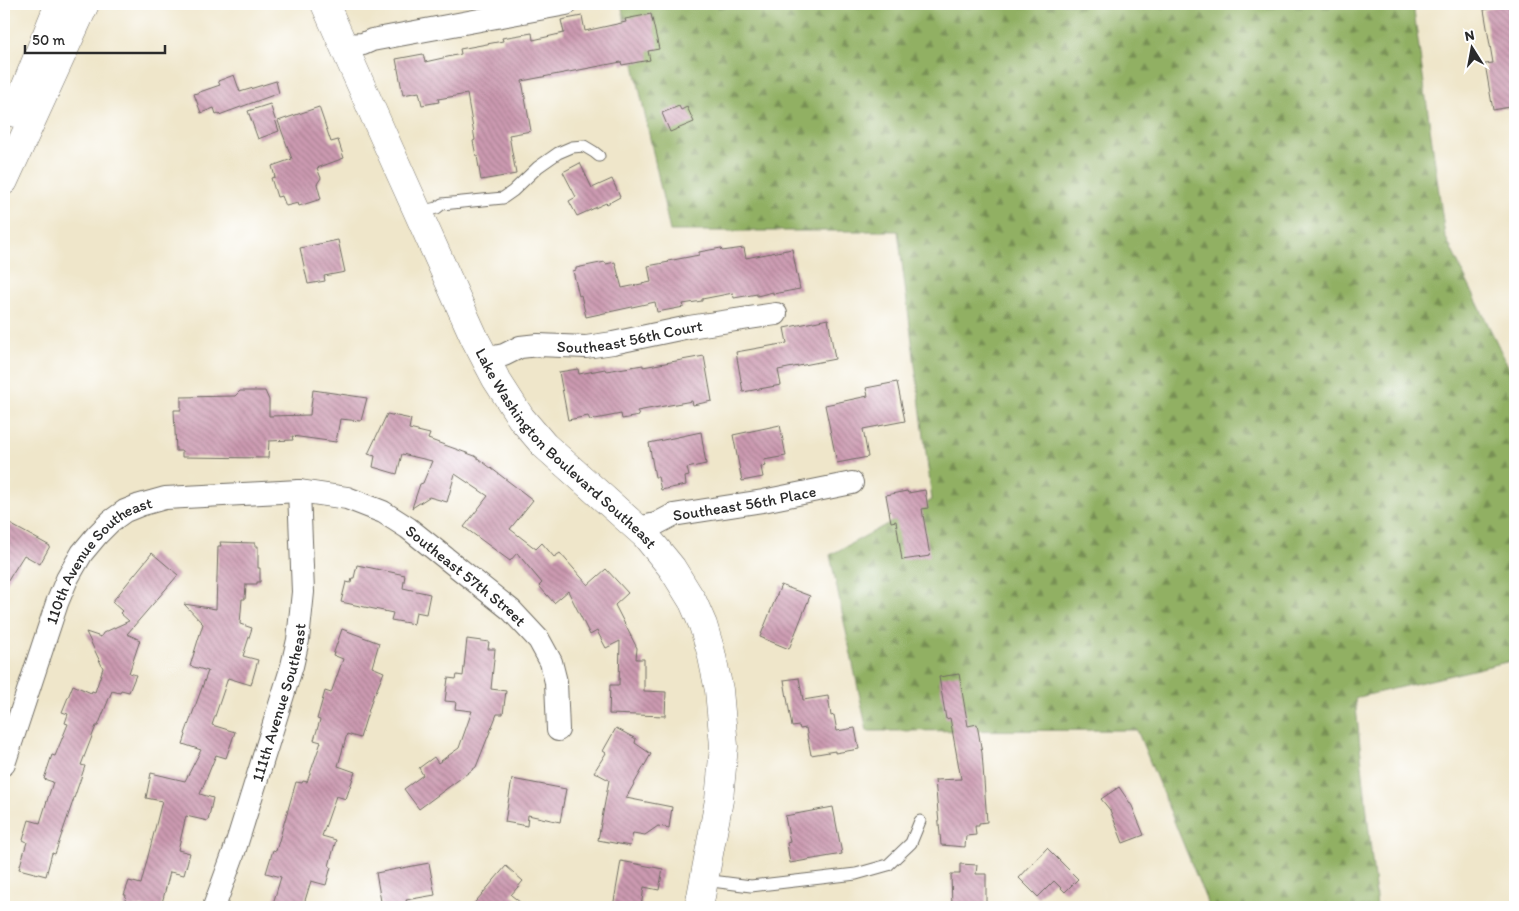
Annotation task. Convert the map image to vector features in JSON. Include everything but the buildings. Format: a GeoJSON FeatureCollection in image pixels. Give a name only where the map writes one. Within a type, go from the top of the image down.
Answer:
{"type":"FeatureCollection","features":[{"type":"Feature","properties":{"kind":"main road"},"geometry":{"type":"LineString","coordinates":[[4,143],[59,4]]}},
{"type":"Feature","properties":{"kind":"main road"},"geometry":{"type":"LineString","coordinates":[[4,181],[85,4]]}},
{"type":"Feature","properties":{"kind":"main road","name":"Lake Washington Boulevard Southeast"},"geometry":{"type":"LineString","coordinates":[[325,4],[485,359],[521,418],[544,445],[645,535],[672,568],[693,602],[703,625],[719,690],[724,746],[719,800],[699,907]]}},
{"type":"Feature","properties":{"kind":"street"},"geometry":{"type":"LineString","coordinates":[[343,45],[363,44],[372,40],[566,4]]}},
{"type":"Feature","properties":{"kind":"street","name":"Southeast 56th Court"},"geometry":{"type":"LineString","coordinates":[[485,359],[504,355],[520,347],[538,345],[586,346],[613,343],[689,327],[776,314]]}},
{"type":"Feature","properties":{"kind":"street","name":"Southeast 56th Place"},"geometry":{"type":"LineString","coordinates":[[638,528],[656,524],[673,515],[763,501],[852,483]]}},
{"type":"Feature","properties":{"kind":"street","name":"Southeast 57th Street"},"geometry":{"type":"LineString","coordinates":[[299,491],[347,498],[383,512],[424,540],[510,610],[539,640],[551,662],[556,682],[558,730]]}},
{"type":"Feature","properties":{"kind":"street","name":"110th Avenue Southeast"},"geometry":{"type":"LineString","coordinates":[[4,764],[57,603],[67,579],[82,553],[97,534],[111,521],[125,511],[165,498],[299,491]]}},
{"type":"Feature","properties":{"kind":"street","name":"111th Avenue Southeast"},"geometry":{"type":"LineString","coordinates":[[214,907],[234,852],[292,666],[298,640],[303,592],[299,491]]}},
{"type":"Feature","properties":{"kind":"lane"},"geometry":{"type":"LineString","coordinates":[[418,212],[437,208],[442,204],[503,198],[538,167],[558,153],[572,147],[584,146],[599,156]]}},
{"type":"Feature","properties":{"kind":"lane"},"geometry":{"type":"LineString","coordinates":[[704,880],[751,886],[856,874],[888,864],[911,843],[920,821]]}},
{"type":"Feature","properties":{"kind":"green space"},"geometry":{"type":"Polygon","coordinates":[[[621,4],[1413,4],[1445,236],[1515,380],[1515,660],[1355,698],[1377,907],[1209,907],[1137,730],[867,731],[830,555],[932,500],[898,231],[670,231],[621,4]]]}}]}
